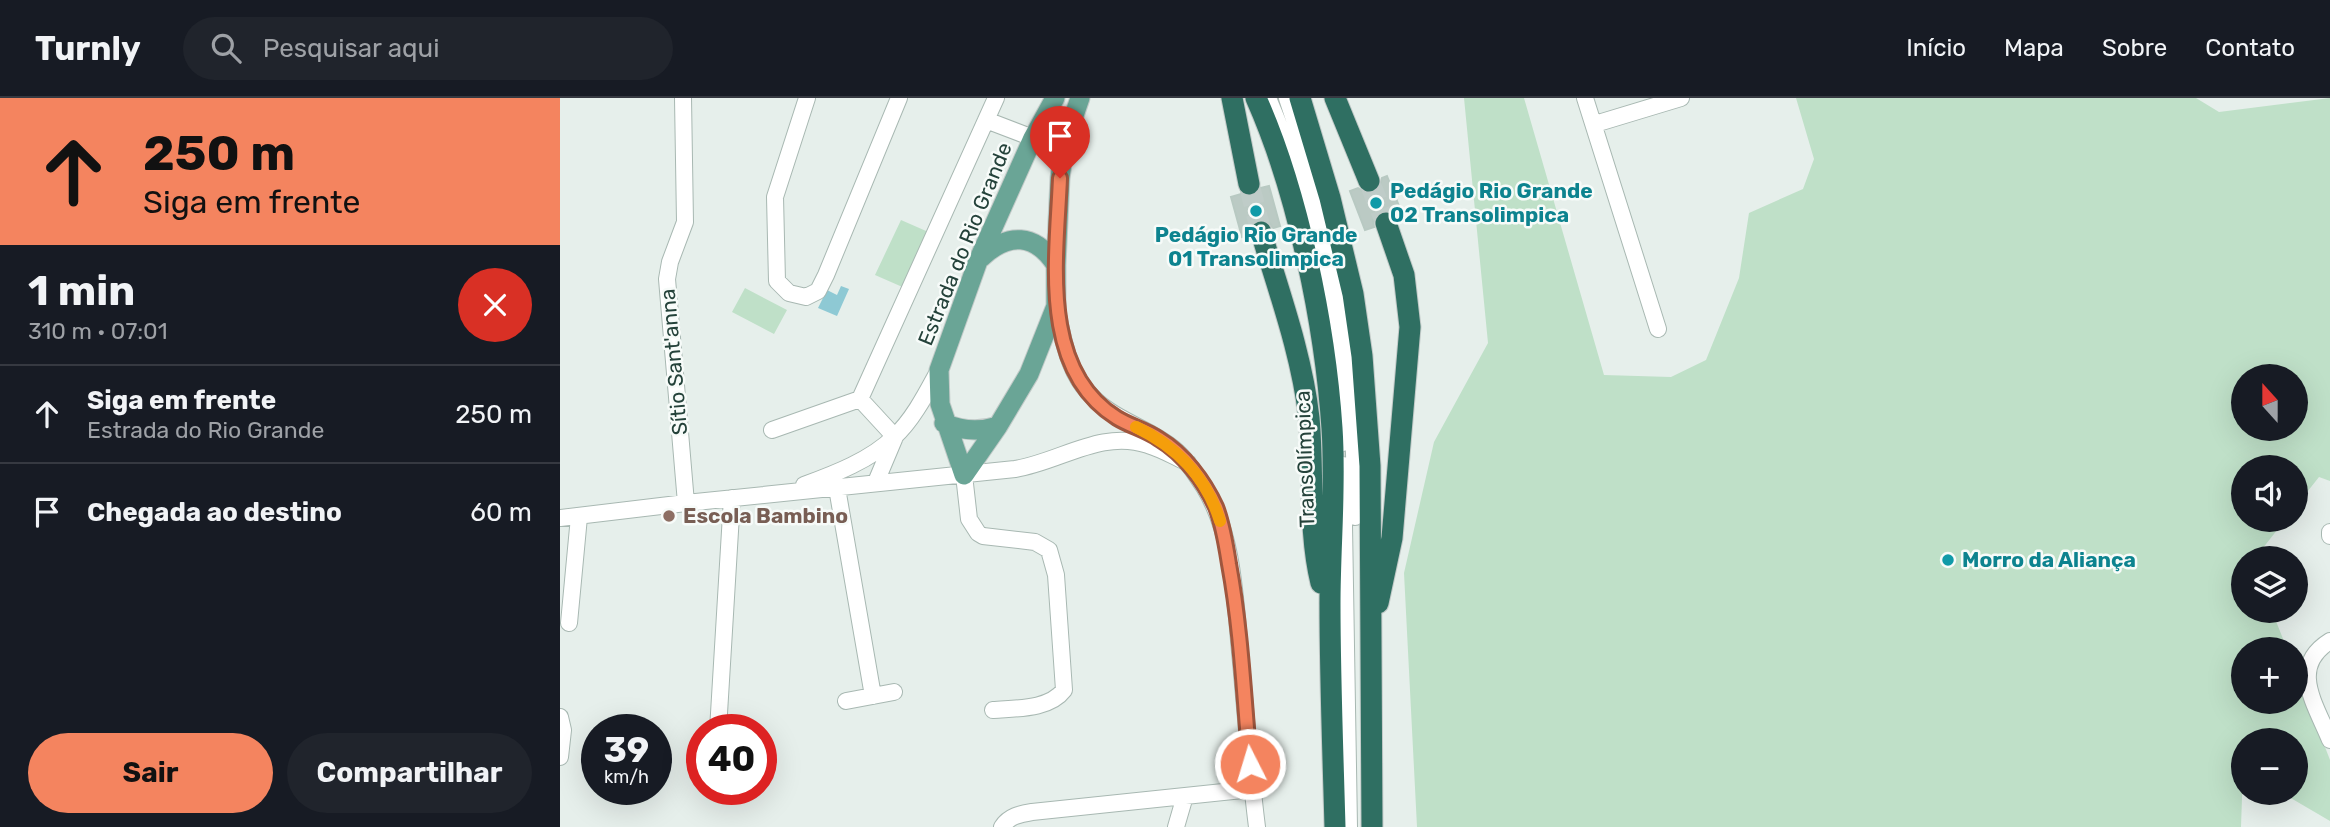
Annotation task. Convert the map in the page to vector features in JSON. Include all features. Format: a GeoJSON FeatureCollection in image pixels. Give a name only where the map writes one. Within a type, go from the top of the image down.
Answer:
{"type":"FeatureCollection","features":[{"type":"Feature","properties":{"kind":"highway"},"geometry":{"type":"LineString","coordinates":[[1232,98],[1249,184]]}},
{"type":"Feature","properties":{"kind":"highway","name":"TransOlímpica"},"geometry":{"type":"LineString","coordinates":[[1256,98],[1266,121],[1296,217],[1316,309],[1332,428],[1330,604],[1335,827]]}},
{"type":"Feature","properties":{"kind":"highway"},"geometry":{"type":"LineString","coordinates":[[1300,98],[1323,168],[1353,294],[1362,356],[1370,466],[1372,827]]}},
{"type":"Feature","properties":{"kind":"highway"},"geometry":{"type":"LineString","coordinates":[[1335,98],[1369,181]]}},
{"type":"Feature","properties":{"kind":"highway"},"geometry":{"type":"LineString","coordinates":[[1370,634],[1392,538],[1410,327],[1404,275],[1386,223]]}},
{"type":"Feature","properties":{"kind":"highway"},"geometry":{"type":"LineString","coordinates":[[1261,232],[1293,340],[1306,404],[1313,468],[1315,541],[1322,589],[1330,604]]}},
{"type":"Feature","properties":{"kind":"main road","name":"Estrada do Rio Grande"},"geometry":{"type":"LineString","coordinates":[[964,475],[944,423],[940,404],[939,370],[978,261],[1033,138],[1055,98]]}},
{"type":"Feature","properties":{"kind":"main road"},"geometry":{"type":"LineString","coordinates":[[964,475],[1029,374],[1056,306],[1060,178],[1065,142],[1080,98]]}},
{"type":"Feature","properties":{"kind":"main road"},"geometry":{"type":"LineString","coordinates":[[978,261],[999,244],[1018,240],[1038,244],[1056,265]]}},
{"type":"Feature","properties":{"kind":"main road"},"geometry":{"type":"LineString","coordinates":[[944,423],[972,430],[998,426]]}},
{"type":"Feature","properties":{"kind":"street","name":"Sítio Sant'anna"},"geometry":{"type":"LineString","coordinates":[[682,98],[685,222],[670,262],[667,279],[686,503]]}},
{"type":"Feature","properties":{"kind":"street"},"geometry":{"type":"LineString","coordinates":[[807,98],[775,197],[777,281],[789,293],[806,298],[818,291],[826,275],[899,98]]}},
{"type":"Feature","properties":{"kind":"street"},"geometry":{"type":"LineString","coordinates":[[772,430],[860,399],[996,98]]}},
{"type":"Feature","properties":{"kind":"street","name":"TransOlímpica"},"geometry":{"type":"LineString","coordinates":[[1268,98],[1304,201],[1324,281],[1335,345],[1342,416],[1349,827]]}},
{"type":"Feature","properties":{"kind":"street"},"geometry":{"type":"LineString","coordinates":[[1287,98],[1313,179],[1332,255],[1347,343],[1355,472],[1357,827]]}},
{"type":"Feature","properties":{"kind":"street"},"geometry":{"type":"LineString","coordinates":[[1585,98],[1658,329]]}},
{"type":"Feature","properties":{"kind":"street"},"geometry":{"type":"LineString","coordinates":[[1595,124],[1681,98]]}},
{"type":"Feature","properties":{"kind":"street"},"geometry":{"type":"LineString","coordinates":[[986,120],[1033,138]]}},
{"type":"Feature","properties":{"kind":"street"},"geometry":{"type":"LineString","coordinates":[[1056,306],[1067,352],[1084,387],[1116,417],[1159,438],[1174,449],[1188,463],[1216,508],[1234,589],[1257,827]]}},
{"type":"Feature","properties":{"kind":"street","name":"Estrada do Rio Grande"},"geometry":{"type":"LineString","coordinates":[[782,494],[858,461],[895,437],[939,370]]}},
{"type":"Feature","properties":{"kind":"street"},"geometry":{"type":"LineString","coordinates":[[860,399],[895,437],[876,482]]}},
{"type":"Feature","properties":{"kind":"street"},"geometry":{"type":"LineString","coordinates":[[993,710],[1049,703],[1058,698],[1064,690],[1056,575],[1049,550],[1044,545],[983,536],[973,529],[969,519],[964,475],[1031,467],[1112,440],[1147,444],[1188,463]]}},
{"type":"Feature","properties":{"kind":"street","name":"Estrada do Rio Grande"},"geometry":{"type":"LineString","coordinates":[[560,518],[876,482],[964,475]]}},
{"type":"Feature","properties":{"kind":"street"},"geometry":{"type":"LineString","coordinates":[[837,488],[873,696]]}},
{"type":"Feature","properties":{"kind":"street"},"geometry":{"type":"LineString","coordinates":[[719,714],[732,498]]}},
{"type":"Feature","properties":{"kind":"street"},"geometry":{"type":"LineString","coordinates":[[569,623],[579,517]]}},
{"type":"Feature","properties":{"kind":"street"},"geometry":{"type":"LineString","coordinates":[[2330,641],[2316,651],[2307,676],[2330,740]]}},
{"type":"Feature","properties":{"kind":"street"},"geometry":{"type":"LineString","coordinates":[[846,701],[894,692]]}},
{"type":"Feature","properties":{"kind":"street"},"geometry":{"type":"LineString","coordinates":[[560,717],[563,730],[560,757]]}},
{"type":"Feature","properties":{"kind":"street"},"geometry":{"type":"LineString","coordinates":[[1002,827],[1015,815],[1032,812],[1252,789]]}},
{"type":"Feature","properties":{"kind":"street"},"geometry":{"type":"LineString","coordinates":[[1176,827],[1185,796]]}},
{"type":"Feature","properties":{"kind":"green space"},"geometry":{"type":"Polygon","coordinates":[[[1464,98],[1524,98],[1604,375],[1671,377],[1706,360],[1739,278],[1749,213],[1803,189],[1814,159],[1796,98],[2196,98],[2219,112],[2330,98],[2330,481],[2319,477],[2308,491],[2308,455],[2231,455],[2231,532],[2276,532],[2264,546],[2231,546],[2231,623],[2277,623],[2282,637],[2231,637],[2231,714],[2308,714],[2308,703],[2330,760],[2330,821],[2303,805],[2308,805],[2308,728],[2231,728],[2231,805],[2242,805],[2241,827],[1417,827],[1404,573],[1434,442],[1488,343],[1464,98]]]}},
{"type":"Feature","properties":{"kind":"green space"},"geometry":{"type":"Polygon","coordinates":[[[901,220],[933,234],[907,289],[875,275],[901,220]]]}},
{"type":"Feature","properties":{"kind":"green space"},"geometry":{"type":"Polygon","coordinates":[[[745,288],[787,310],[774,334],[732,312],[745,288]]]}},
{"type":"Feature","properties":{"kind":"water"},"geometry":{"type":"Polygon","coordinates":[[[841,286],[849,289],[837,316],[818,308],[827,290],[837,295],[841,286]]]}},
{"type":"Feature","properties":{"kind":"building","name":"Pedágio Rio Grande 02 Transolimpica"},"geometry":{"type":"Polygon","coordinates":[[[1387,176],[1403,216],[1398,218],[1389,210],[1381,211],[1373,220],[1374,227],[1365,230],[1350,191],[1358,188],[1367,194],[1373,193],[1380,188],[1382,178],[1387,176]]]}},
{"type":"Feature","properties":{"kind":"building","name":"Pedágio Rio Grande 01 Transolimpica"},"geometry":{"type":"Polygon","coordinates":[[[1269,186],[1280,226],[1273,228],[1269,222],[1258,219],[1251,224],[1248,235],[1242,237],[1231,197],[1241,194],[1252,197],[1261,188],[1269,186]]]}},
{"type":"Feature","properties":{"kind":"tunnel"},"geometry":{"type":"LineString","coordinates":[[1369,181],[1386,223]]}},
{"type":"Feature","properties":{"kind":"tunnel"},"geometry":{"type":"LineString","coordinates":[[1249,184],[1261,232]]}},
{"type":"Feature","properties":{"kind":"slow traffic"},"geometry":{"type":"LineString","coordinates":[[1136,427],[1159,438],[1188,463],[1216,508],[1220,521]]}},
{"type":"Feature","properties":{"kind":"place","name":"Pedágio Rio Grande 02 Transolimpica"},"geometry":{"type":"Point","coordinates":[1376,203]}},
{"type":"Feature","properties":{"kind":"place","name":"Pedágio Rio Grande 01 Transolimpica"},"geometry":{"type":"Point","coordinates":[1256,211]}},
{"type":"Feature","properties":{"kind":"place","name":"Escola Bambino"},"geometry":{"type":"Point","coordinates":[669,516]}},
{"type":"Feature","properties":{"kind":"place","name":"Morro da Aliança"},"geometry":{"type":"Point","coordinates":[1948,560]}},
{"type":"Feature","properties":{"kind":"route"},"geometry":{"type":"LineString","coordinates":[[1060,178],[1056,306],[1067,352],[1076,375],[1095,400],[1116,417],[1159,438],[1174,449],[1188,463],[1216,508],[1234,589],[1250,764]]}}]}
